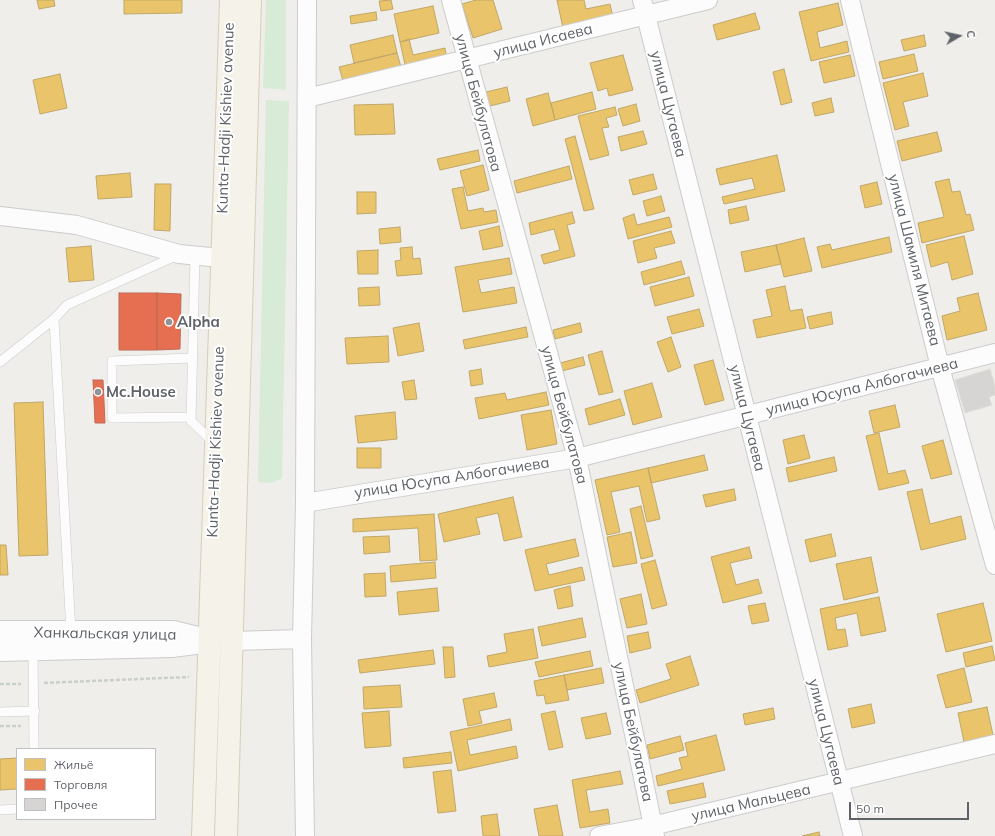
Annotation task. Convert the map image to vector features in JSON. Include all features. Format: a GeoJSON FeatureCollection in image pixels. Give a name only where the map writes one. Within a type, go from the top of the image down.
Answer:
{"type":"FeatureCollection","features":[{"type":"Feature","properties":{"kind":"main road","name":"Kunta-Hadji Kishiev avenue"},"geometry":{"type":"LineString","coordinates":[[203,836],[221,258],[231,0]]}},
{"type":"Feature","properties":{"kind":"main road","name":"Kunta-Hadji Kishiev avenue"},"geometry":{"type":"LineString","coordinates":[[226,836],[250,0]]}},
{"type":"Feature","properties":{"kind":"street"},"geometry":{"type":"LineString","coordinates":[[305,836],[302,639],[305,503],[307,0]]}},
{"type":"Feature","properties":{"kind":"street","name":"улица Бейбулатова"},"geometry":{"type":"LineString","coordinates":[[450,0],[577,458],[654,831]]}},
{"type":"Feature","properties":{"kind":"street","name":"улица Исаева"},"geometry":{"type":"LineString","coordinates":[[307,98],[466,60],[644,8],[708,0]]}},
{"type":"Feature","properties":{"kind":"street","name":"улица Шамиля Митаева"},"geometry":{"type":"LineString","coordinates":[[850,0],[940,367],[995,565]]}},
{"type":"Feature","properties":{"kind":"street","name":"улица Цугаева"},"geometry":{"type":"LineString","coordinates":[[644,8],[838,782],[853,836]]}},
{"type":"Feature","properties":{"kind":"street"},"geometry":{"type":"LineString","coordinates":[[0,216],[77,225],[187,255],[221,258],[241,341]]}},
{"type":"Feature","properties":{"kind":"street","name":"улица Юсупа Албогачиева"},"geometry":{"type":"LineString","coordinates":[[305,503],[577,458],[746,417],[995,353]]}},
{"type":"Feature","properties":{"kind":"street","name":"Ханкальская улица"},"geometry":{"type":"LineString","coordinates":[[0,632],[33,641]]}},
{"type":"Feature","properties":{"kind":"street"},"geometry":{"type":"LineString","coordinates":[[232,641],[302,639]]}},
{"type":"Feature","properties":{"kind":"street","name":"Ханкальская улица"},"geometry":{"type":"LineString","coordinates":[[0,650],[33,641],[71,640],[172,646],[210,641],[232,641]]}},
{"type":"Feature","properties":{"kind":"street","name":"улица Мальцева"},"geometry":{"type":"LineString","coordinates":[[600,836],[654,831],[838,782],[995,744]]}},
{"type":"Feature","properties":{"kind":"lane"},"geometry":{"type":"LineString","coordinates":[[0,362],[54,320],[68,305],[187,255],[192,358],[191,421],[216,445]]}},
{"type":"Feature","properties":{"kind":"lane"},"geometry":{"type":"LineString","coordinates":[[54,320],[71,640]]}},
{"type":"Feature","properties":{"kind":"lane"},"geometry":{"type":"LineString","coordinates":[[191,417],[112,418],[112,361],[192,358]]}},
{"type":"Feature","properties":{"kind":"lane"},"geometry":{"type":"LineString","coordinates":[[33,641],[34,748]]}},
{"type":"Feature","properties":{"kind":"lane"},"geometry":{"type":"LineString","coordinates":[[0,712],[34,711]]}},
{"type":"Feature","properties":{"kind":"lane"},"geometry":{"type":"LineString","coordinates":[[0,810],[16,809]]}},
{"type":"Feature","properties":{"kind":"path"},"geometry":{"type":"LineString","coordinates":[[0,684],[34,684],[190,677]]}},
{"type":"Feature","properties":{"kind":"path"},"geometry":{"type":"LineString","coordinates":[[0,726],[34,726]]}},
{"type":"Feature","properties":{"kind":"green space"},"geometry":{"type":"Polygon","coordinates":[[[266,0],[286,0],[286,90],[263,88],[266,0]]]}},
{"type":"Feature","properties":{"kind":"green space"},"geometry":{"type":"Polygon","coordinates":[[[266,100],[289,101],[282,479],[270,483],[258,482],[266,100]]]}},
{"type":"Feature","properties":{"kind":"building: Жильё"},"geometry":{"type":"Polygon","coordinates":[[[37,0],[54,0],[55,6],[39,9],[37,0]]]}},
{"type":"Feature","properties":{"kind":"building: Жильё"},"geometry":{"type":"Polygon","coordinates":[[[124,0],[182,0],[182,13],[124,14],[124,0]]]}},
{"type":"Feature","properties":{"kind":"building: Жильё"},"geometry":{"type":"Polygon","coordinates":[[[391,0],[393,9],[381,11],[379,1],[391,0]]]}},
{"type":"Feature","properties":{"kind":"building: Жильё"},"geometry":{"type":"Polygon","coordinates":[[[476,0],[493,0],[502,29],[473,38],[462,4],[476,0]]]}},
{"type":"Feature","properties":{"kind":"building: Жильё"},"geometry":{"type":"Polygon","coordinates":[[[557,0],[584,0],[586,9],[610,4],[613,17],[563,28],[557,0]]]}},
{"type":"Feature","properties":{"kind":"building: Жильё"},"geometry":{"type":"Polygon","coordinates":[[[838,3],[843,25],[817,32],[820,48],[847,41],[849,52],[811,61],[799,12],[838,3]]]}},
{"type":"Feature","properties":{"kind":"building: Жильё"},"geometry":{"type":"Polygon","coordinates":[[[433,6],[439,33],[400,42],[394,14],[433,6]]]}},
{"type":"Feature","properties":{"kind":"building: Жильё"},"geometry":{"type":"Polygon","coordinates":[[[376,12],[377,20],[351,24],[350,16],[376,12]]]}},
{"type":"Feature","properties":{"kind":"building: Жильё"},"geometry":{"type":"Polygon","coordinates":[[[755,13],[760,29],[717,40],[713,25],[755,13]]]}},
{"type":"Feature","properties":{"kind":"building: Жильё"},"geometry":{"type":"Polygon","coordinates":[[[393,35],[397,53],[354,63],[350,45],[393,35]]]}},
{"type":"Feature","properties":{"kind":"building: Жильё"},"geometry":{"type":"Polygon","coordinates":[[[924,35],[926,46],[904,51],[901,40],[924,35]]]}},
{"type":"Feature","properties":{"kind":"building: Жильё"},"geometry":{"type":"Polygon","coordinates":[[[409,39],[413,55],[445,48],[447,60],[406,69],[400,42],[409,39]]]}},
{"type":"Feature","properties":{"kind":"building: Жильё"},"geometry":{"type":"Polygon","coordinates":[[[397,53],[401,67],[343,81],[339,67],[397,53]]]}},
{"type":"Feature","properties":{"kind":"building: Жильё"},"geometry":{"type":"Polygon","coordinates":[[[914,54],[918,71],[883,79],[879,62],[914,54]]]}},
{"type":"Feature","properties":{"kind":"building: Жильё"},"geometry":{"type":"Polygon","coordinates":[[[623,55],[633,90],[609,96],[607,88],[598,91],[590,63],[623,55]]]}},
{"type":"Feature","properties":{"kind":"building: Жильё"},"geometry":{"type":"Polygon","coordinates":[[[850,55],[855,76],[824,83],[819,62],[850,55]]]}},
{"type":"Feature","properties":{"kind":"building: Жильё"},"geometry":{"type":"Polygon","coordinates":[[[784,69],[792,102],[781,105],[773,72],[784,69]]]}},
{"type":"Feature","properties":{"kind":"building: Жильё"},"geometry":{"type":"Polygon","coordinates":[[[923,73],[928,96],[903,102],[909,126],[895,130],[883,83],[923,73]]]}},
{"type":"Feature","properties":{"kind":"building: Жильё"},"geometry":{"type":"Polygon","coordinates":[[[60,74],[67,108],[40,114],[33,80],[60,74]]]}},
{"type":"Feature","properties":{"kind":"building: Жильё"},"geometry":{"type":"Polygon","coordinates":[[[507,87],[510,101],[490,106],[486,92],[507,87]]]}},
{"type":"Feature","properties":{"kind":"building: Жильё"},"geometry":{"type":"Polygon","coordinates":[[[592,92],[596,109],[555,120],[551,103],[592,92]]]}},
{"type":"Feature","properties":{"kind":"building: Жильё"},"geometry":{"type":"Polygon","coordinates":[[[548,93],[555,120],[533,126],[526,99],[548,93]]]}},
{"type":"Feature","properties":{"kind":"building: Жильё"},"geometry":{"type":"Polygon","coordinates":[[[831,98],[834,112],[815,116],[812,103],[831,98]]]}},
{"type":"Feature","properties":{"kind":"building: Жильё"},"geometry":{"type":"Polygon","coordinates":[[[393,104],[395,134],[355,135],[354,105],[393,104]]]}},
{"type":"Feature","properties":{"kind":"building: Жильё"},"geometry":{"type":"Polygon","coordinates":[[[636,104],[640,121],[623,126],[618,109],[636,104]]]}},
{"type":"Feature","properties":{"kind":"building: Жильё"},"geometry":{"type":"Polygon","coordinates":[[[615,107],[617,115],[606,118],[609,127],[602,128],[609,155],[590,160],[578,116],[615,107]]]}},
{"type":"Feature","properties":{"kind":"building: Жильё"},"geometry":{"type":"Polygon","coordinates":[[[643,131],[647,144],[621,151],[618,137],[643,131]]]}},
{"type":"Feature","properties":{"kind":"building: Жильё"},"geometry":{"type":"Polygon","coordinates":[[[937,132],[942,151],[902,161],[897,141],[937,132]]]}},
{"type":"Feature","properties":{"kind":"building: Жильё"},"geometry":{"type":"Polygon","coordinates":[[[575,136],[594,209],[584,211],[565,139],[575,136]]]}},
{"type":"Feature","properties":{"kind":"building: Жильё"},"geometry":{"type":"Polygon","coordinates":[[[478,150],[480,161],[440,170],[437,159],[478,150]]]}},
{"type":"Feature","properties":{"kind":"building: Жильё"},"geometry":{"type":"Polygon","coordinates":[[[777,155],[785,191],[724,204],[722,197],[755,189],[752,178],[720,185],[716,169],[777,155]]]}},
{"type":"Feature","properties":{"kind":"building: Жильё"},"geometry":{"type":"Polygon","coordinates":[[[483,165],[489,190],[467,196],[460,171],[483,165]]]}},
{"type":"Feature","properties":{"kind":"building: Жильё"},"geometry":{"type":"Polygon","coordinates":[[[569,166],[572,179],[517,193],[514,181],[569,166]]]}},
{"type":"Feature","properties":{"kind":"building: Жильё"},"geometry":{"type":"Polygon","coordinates":[[[130,173],[132,197],[98,199],[96,176],[130,173]]]}},
{"type":"Feature","properties":{"kind":"building: Жильё"},"geometry":{"type":"Polygon","coordinates":[[[653,174],[657,189],[633,195],[629,180],[653,174]]]}},
{"type":"Feature","properties":{"kind":"building: Жильё"},"geometry":{"type":"Polygon","coordinates":[[[949,179],[952,192],[960,191],[966,215],[970,214],[974,230],[922,243],[918,223],[944,217],[935,182],[949,179]]]}},
{"type":"Feature","properties":{"kind":"building: Жильё"},"geometry":{"type":"Polygon","coordinates":[[[877,182],[882,204],[865,208],[860,186],[877,182]]]}},
{"type":"Feature","properties":{"kind":"building: Жильё"},"geometry":{"type":"Polygon","coordinates":[[[155,184],[171,184],[170,231],[154,230],[155,184]]]}},
{"type":"Feature","properties":{"kind":"building: Жильё"},"geometry":{"type":"Polygon","coordinates":[[[463,187],[468,211],[483,208],[484,212],[496,210],[498,222],[461,229],[452,189],[463,187]]]}},
{"type":"Feature","properties":{"kind":"building: Жильё"},"geometry":{"type":"Polygon","coordinates":[[[357,192],[376,192],[376,213],[357,214],[357,192]]]}},
{"type":"Feature","properties":{"kind":"building: Жильё"},"geometry":{"type":"Polygon","coordinates":[[[661,196],[665,211],[647,216],[643,201],[661,196]]]}},
{"type":"Feature","properties":{"kind":"building: Жильё"},"geometry":{"type":"Polygon","coordinates":[[[746,206],[749,220],[730,224],[728,210],[746,206]]]}},
{"type":"Feature","properties":{"kind":"building: Жильё"},"geometry":{"type":"Polygon","coordinates":[[[572,212],[575,223],[567,225],[575,256],[544,264],[541,255],[560,250],[554,229],[531,235],[529,223],[572,212]]]}},
{"type":"Feature","properties":{"kind":"building: Жильё"},"geometry":{"type":"Polygon","coordinates":[[[634,214],[637,225],[669,217],[672,227],[628,239],[623,218],[634,214]]]}},
{"type":"Feature","properties":{"kind":"building: Жильё"},"geometry":{"type":"Polygon","coordinates":[[[499,226],[503,246],[483,250],[479,231],[499,226]]]}},
{"type":"Feature","properties":{"kind":"building: Жильё"},"geometry":{"type":"Polygon","coordinates":[[[400,227],[401,242],[380,244],[379,229],[400,227]]]}},
{"type":"Feature","properties":{"kind":"building: Жильё"},"geometry":{"type":"Polygon","coordinates":[[[671,231],[675,243],[654,248],[657,258],[638,263],[633,241],[671,231]]]}},
{"type":"Feature","properties":{"kind":"building: Жильё"},"geometry":{"type":"Polygon","coordinates":[[[964,236],[973,274],[952,280],[948,262],[931,267],[926,245],[964,236]]]}},
{"type":"Feature","properties":{"kind":"building: Жильё"},"geometry":{"type":"Polygon","coordinates":[[[889,237],[892,252],[822,268],[817,247],[830,244],[832,250],[889,237]]]}},
{"type":"Feature","properties":{"kind":"building: Жильё"},"geometry":{"type":"Polygon","coordinates":[[[804,238],[812,271],[784,277],[776,245],[804,238]]]}},
{"type":"Feature","properties":{"kind":"building: Жильё"},"geometry":{"type":"Polygon","coordinates":[[[776,245],[781,264],[745,272],[741,252],[776,245]]]}},
{"type":"Feature","properties":{"kind":"building: Жильё"},"geometry":{"type":"Polygon","coordinates":[[[91,246],[94,280],[69,282],[66,248],[91,246]]]}},
{"type":"Feature","properties":{"kind":"building: Жильё"},"geometry":{"type":"Polygon","coordinates":[[[412,247],[413,259],[420,258],[422,274],[397,276],[395,261],[401,260],[400,248],[412,247]]]}},
{"type":"Feature","properties":{"kind":"building: Жильё"},"geometry":{"type":"Polygon","coordinates":[[[378,250],[378,274],[358,274],[357,251],[378,250]]]}},
{"type":"Feature","properties":{"kind":"building: Жильё"},"geometry":{"type":"Polygon","coordinates":[[[509,258],[512,274],[478,280],[481,293],[514,287],[517,303],[463,312],[455,267],[509,258]]]}},
{"type":"Feature","properties":{"kind":"building: Жильё"},"geometry":{"type":"Polygon","coordinates":[[[681,261],[685,274],[644,285],[641,272],[681,261]]]}},
{"type":"Feature","properties":{"kind":"building: Жильё"},"geometry":{"type":"Polygon","coordinates":[[[689,277],[694,296],[655,306],[650,287],[689,277]]]}},
{"type":"Feature","properties":{"kind":"building: Жильё"},"geometry":{"type":"Polygon","coordinates":[[[785,286],[790,311],[802,309],[806,328],[757,338],[753,320],[772,316],[766,290],[785,286]]]}},
{"type":"Feature","properties":{"kind":"building: Жильё"},"geometry":{"type":"Polygon","coordinates":[[[379,287],[380,305],[359,306],[358,288],[379,287]]]}},
{"type":"Feature","properties":{"kind":"building: Жильё"},"geometry":{"type":"Polygon","coordinates":[[[978,293],[987,330],[947,340],[942,316],[960,311],[957,298],[978,293]]]}},
{"type":"Feature","properties":{"kind":"building: Жильё"},"geometry":{"type":"Polygon","coordinates":[[[699,309],[704,326],[672,334],[667,317],[699,309]]]}},
{"type":"Feature","properties":{"kind":"building: Жильё"},"geometry":{"type":"Polygon","coordinates":[[[831,312],[833,324],[810,329],[807,317],[831,312]]]}},
{"type":"Feature","properties":{"kind":"building: Жильё"},"geometry":{"type":"Polygon","coordinates":[[[419,323],[424,351],[398,356],[393,328],[419,323]]]}},
{"type":"Feature","properties":{"kind":"building: Жильё"},"geometry":{"type":"Polygon","coordinates":[[[580,323],[582,332],[555,339],[553,330],[580,323]]]}},
{"type":"Feature","properties":{"kind":"building: Жильё"},"geometry":{"type":"Polygon","coordinates":[[[526,327],[528,337],[465,349],[463,340],[526,327]]]}},
{"type":"Feature","properties":{"kind":"building: Жильё"},"geometry":{"type":"Polygon","coordinates":[[[388,336],[389,362],[347,364],[345,338],[388,336]]]}},
{"type":"Feature","properties":{"kind":"building: Жильё"},"geometry":{"type":"Polygon","coordinates":[[[671,337],[681,367],[668,372],[657,342],[671,337]]]}},
{"type":"Feature","properties":{"kind":"building: Жильё"},"geometry":{"type":"Polygon","coordinates":[[[602,351],[613,392],[599,395],[588,355],[602,351]]]}},
{"type":"Feature","properties":{"kind":"building: Жильё"},"geometry":{"type":"Polygon","coordinates":[[[583,357],[585,365],[562,371],[560,363],[583,357]]]}},
{"type":"Feature","properties":{"kind":"building: Жильё"},"geometry":{"type":"Polygon","coordinates":[[[713,360],[724,400],[705,405],[694,365],[713,360]]]}},
{"type":"Feature","properties":{"kind":"building: Жильё"},"geometry":{"type":"Polygon","coordinates":[[[481,369],[483,384],[471,386],[469,371],[481,369]]]}},
{"type":"Feature","properties":{"kind":"building: Жильё"},"geometry":{"type":"Polygon","coordinates":[[[414,380],[417,399],[405,400],[402,382],[414,380]]]}},
{"type":"Feature","properties":{"kind":"building: Жильё"},"geometry":{"type":"Polygon","coordinates":[[[652,383],[662,417],[633,425],[624,391],[652,383]]]}},
{"type":"Feature","properties":{"kind":"building: Жильё"},"geometry":{"type":"Polygon","coordinates":[[[546,392],[549,405],[479,419],[475,398],[505,393],[507,400],[546,392]]]}},
{"type":"Feature","properties":{"kind":"building: Жильё"},"geometry":{"type":"Polygon","coordinates":[[[620,399],[625,415],[589,425],[585,409],[620,399]]]}},
{"type":"Feature","properties":{"kind":"building: Жильё"},"geometry":{"type":"Polygon","coordinates":[[[43,402],[48,555],[19,556],[14,403],[43,402]]]}},
{"type":"Feature","properties":{"kind":"building: Жильё"},"geometry":{"type":"Polygon","coordinates":[[[895,405],[900,427],[874,433],[869,411],[895,405]]]}},
{"type":"Feature","properties":{"kind":"building: Жильё"},"geometry":{"type":"Polygon","coordinates":[[[551,410],[557,444],[527,450],[521,415],[551,410]]]}},
{"type":"Feature","properties":{"kind":"building: Жильё"},"geometry":{"type":"Polygon","coordinates":[[[395,412],[397,439],[358,443],[355,416],[395,412]]]}},
{"type":"Feature","properties":{"kind":"building: Жильё"},"geometry":{"type":"Polygon","coordinates":[[[879,433],[888,474],[905,470],[909,483],[879,490],[866,436],[879,433]]]}},
{"type":"Feature","properties":{"kind":"building: Жильё"},"geometry":{"type":"Polygon","coordinates":[[[804,435],[810,458],[788,464],[783,440],[804,435]]]}},
{"type":"Feature","properties":{"kind":"building: Жильё"},"geometry":{"type":"Polygon","coordinates":[[[943,440],[952,474],[931,479],[922,446],[943,440]]]}},
{"type":"Feature","properties":{"kind":"building: Жильё"},"geometry":{"type":"Polygon","coordinates":[[[357,448],[381,448],[381,468],[357,468],[357,448]]]}},
{"type":"Feature","properties":{"kind":"building: Жильё"},"geometry":{"type":"Polygon","coordinates":[[[704,455],[708,470],[651,483],[648,468],[704,455]]]}},
{"type":"Feature","properties":{"kind":"building: Жильё"},"geometry":{"type":"Polygon","coordinates":[[[834,457],[837,471],[789,482],[786,468],[834,457]]]}},
{"type":"Feature","properties":{"kind":"building: Жильё"},"geometry":{"type":"Polygon","coordinates":[[[648,468],[660,519],[647,522],[639,486],[611,492],[620,532],[607,535],[595,480],[648,468]]]}},
{"type":"Feature","properties":{"kind":"building: Жильё"},"geometry":{"type":"Polygon","coordinates":[[[734,489],[736,500],[706,507],[703,495],[734,489]]]}},
{"type":"Feature","properties":{"kind":"building: Жильё"},"geometry":{"type":"Polygon","coordinates":[[[922,489],[930,524],[961,516],[966,539],[921,550],[907,492],[922,489]]]}},
{"type":"Feature","properties":{"kind":"building: Жильё"},"geometry":{"type":"Polygon","coordinates":[[[513,497],[522,537],[504,541],[498,513],[476,518],[480,534],[444,542],[438,514],[513,497]]]}},
{"type":"Feature","properties":{"kind":"building: Жильё"},"geometry":{"type":"Polygon","coordinates":[[[641,506],[653,556],[641,559],[630,509],[641,506]]]}},
{"type":"Feature","properties":{"kind":"building: Жильё"},"geometry":{"type":"Polygon","coordinates":[[[434,514],[437,560],[420,561],[418,528],[353,532],[353,519],[434,514]]]}},
{"type":"Feature","properties":{"kind":"building: Жильё"},"geometry":{"type":"Polygon","coordinates":[[[631,532],[637,563],[613,567],[607,537],[631,532]]]}},
{"type":"Feature","properties":{"kind":"building: Жильё"},"geometry":{"type":"Polygon","coordinates":[[[831,534],[836,556],[810,562],[805,540],[831,534]]]}},
{"type":"Feature","properties":{"kind":"building: Жильё"},"geometry":{"type":"Polygon","coordinates":[[[389,536],[390,552],[364,554],[363,537],[389,536]]]}},
{"type":"Feature","properties":{"kind":"building: Жильё"},"geometry":{"type":"Polygon","coordinates":[[[575,539],[579,556],[546,564],[549,575],[582,567],[585,580],[535,591],[525,550],[575,539]]]}},
{"type":"Feature","properties":{"kind":"building: Жильё"},"geometry":{"type":"Polygon","coordinates":[[[0,545],[6,545],[8,575],[0,575],[0,545]]]}},
{"type":"Feature","properties":{"kind":"building: Жильё"},"geometry":{"type":"Polygon","coordinates":[[[749,547],[752,558],[730,563],[736,585],[758,579],[762,593],[723,603],[711,557],[749,547]]]}},
{"type":"Feature","properties":{"kind":"building: Жильё"},"geometry":{"type":"Polygon","coordinates":[[[871,557],[878,592],[844,600],[836,564],[871,557]]]}},
{"type":"Feature","properties":{"kind":"building: Жильё"},"geometry":{"type":"Polygon","coordinates":[[[655,560],[667,605],[652,609],[641,564],[655,560]]]}},
{"type":"Feature","properties":{"kind":"building: Жильё"},"geometry":{"type":"Polygon","coordinates":[[[435,562],[436,578],[391,582],[390,566],[435,562]]]}},
{"type":"Feature","properties":{"kind":"building: Жильё"},"geometry":{"type":"Polygon","coordinates":[[[385,573],[386,596],[365,597],[364,574],[385,573]]]}},
{"type":"Feature","properties":{"kind":"building: Жильё"},"geometry":{"type":"Polygon","coordinates":[[[570,586],[573,606],[558,609],[554,590],[570,586]]]}},
{"type":"Feature","properties":{"kind":"building: Жильё"},"geometry":{"type":"Polygon","coordinates":[[[437,588],[439,611],[399,615],[397,592],[437,588]]]}},
{"type":"Feature","properties":{"kind":"building: Жильё"},"geometry":{"type":"Polygon","coordinates":[[[641,594],[647,624],[627,628],[620,599],[641,594]]]}},
{"type":"Feature","properties":{"kind":"building: Жильё"},"geometry":{"type":"Polygon","coordinates":[[[879,597],[886,631],[861,636],[857,613],[835,618],[837,630],[845,629],[848,646],[828,650],[820,609],[879,597]]]}},
{"type":"Feature","properties":{"kind":"building: Жильё"},"geometry":{"type":"Polygon","coordinates":[[[765,603],[769,621],[752,624],[748,606],[765,603]]]}},
{"type":"Feature","properties":{"kind":"building: Жильё"},"geometry":{"type":"Polygon","coordinates":[[[983,603],[992,641],[946,652],[937,614],[983,603]]]}},
{"type":"Feature","properties":{"kind":"building: Жильё"},"geometry":{"type":"Polygon","coordinates":[[[582,618],[586,637],[542,646],[538,627],[582,618]]]}},
{"type":"Feature","properties":{"kind":"building: Жильё"},"geometry":{"type":"Polygon","coordinates":[[[533,629],[538,658],[489,667],[487,656],[507,652],[504,634],[533,629]]]}},
{"type":"Feature","properties":{"kind":"building: Жильё"},"geometry":{"type":"Polygon","coordinates":[[[648,632],[651,648],[630,653],[627,636],[648,632]]]}},
{"type":"Feature","properties":{"kind":"building: Жильё"},"geometry":{"type":"Polygon","coordinates":[[[992,646],[995,660],[966,667],[963,653],[992,646]]]}},
{"type":"Feature","properties":{"kind":"building: Жильё"},"geometry":{"type":"Polygon","coordinates":[[[443,647],[453,647],[455,677],[445,678],[443,647]]]}},
{"type":"Feature","properties":{"kind":"building: Жильё"},"geometry":{"type":"Polygon","coordinates":[[[433,650],[435,664],[360,673],[358,660],[433,650]]]}},
{"type":"Feature","properties":{"kind":"building: Жильё"},"geometry":{"type":"Polygon","coordinates":[[[590,651],[593,666],[539,677],[535,662],[590,651]]]}},
{"type":"Feature","properties":{"kind":"building: Жильё"},"geometry":{"type":"Polygon","coordinates":[[[690,656],[699,685],[640,703],[636,690],[671,679],[666,664],[690,656]]]}},
{"type":"Feature","properties":{"kind":"building: Жильё"},"geometry":{"type":"Polygon","coordinates":[[[601,668],[604,683],[567,690],[564,675],[601,668]]]}},
{"type":"Feature","properties":{"kind":"building: Жильё"},"geometry":{"type":"Polygon","coordinates":[[[964,668],[972,702],[946,708],[937,675],[964,668]]]}},
{"type":"Feature","properties":{"kind":"building: Жильё"},"geometry":{"type":"Polygon","coordinates":[[[564,675],[569,700],[546,704],[544,695],[537,696],[534,681],[564,675]]]}},
{"type":"Feature","properties":{"kind":"building: Жильё"},"geometry":{"type":"Polygon","coordinates":[[[400,685],[402,707],[364,709],[363,687],[400,685]]]}},
{"type":"Feature","properties":{"kind":"building: Жильё"},"geometry":{"type":"Polygon","coordinates":[[[494,693],[497,707],[479,711],[482,723],[468,726],[463,699],[494,693]]]}},
{"type":"Feature","properties":{"kind":"building: Жильё"},"geometry":{"type":"Polygon","coordinates":[[[871,704],[875,723],[852,728],[848,709],[871,704]]]}},
{"type":"Feature","properties":{"kind":"building: Жильё"},"geometry":{"type":"Polygon","coordinates":[[[987,707],[993,735],[964,742],[958,713],[987,707]]]}},
{"type":"Feature","properties":{"kind":"building: Жильё"},"geometry":{"type":"Polygon","coordinates":[[[773,708],[775,719],[745,725],[743,714],[773,708]]]}},
{"type":"Feature","properties":{"kind":"building: Жильё"},"geometry":{"type":"Polygon","coordinates":[[[389,711],[391,746],[365,748],[362,713],[389,711]]]}},
{"type":"Feature","properties":{"kind":"building: Жильё"},"geometry":{"type":"Polygon","coordinates":[[[555,711],[563,747],[549,750],[541,714],[555,711]]]}},
{"type":"Feature","properties":{"kind":"building: Жильё"},"geometry":{"type":"Polygon","coordinates":[[[606,713],[611,734],[586,739],[581,718],[606,713]]]}},
{"type":"Feature","properties":{"kind":"building: Жильё"},"geometry":{"type":"Polygon","coordinates":[[[510,719],[512,730],[467,740],[470,755],[516,746],[518,758],[458,771],[450,732],[510,719]]]}},
{"type":"Feature","properties":{"kind":"building: Жильё"},"geometry":{"type":"Polygon","coordinates":[[[716,735],[725,770],[658,786],[656,776],[682,769],[679,758],[688,756],[685,743],[716,735]]]}},
{"type":"Feature","properties":{"kind":"building: Жильё"},"geometry":{"type":"Polygon","coordinates":[[[680,736],[684,750],[650,759],[647,745],[680,736]]]}},
{"type":"Feature","properties":{"kind":"building: Жильё"},"geometry":{"type":"Polygon","coordinates":[[[451,752],[452,763],[404,768],[403,758],[451,752]]]}},
{"type":"Feature","properties":{"kind":"building: Жильё"},"geometry":{"type":"Polygon","coordinates":[[[16,758],[16,789],[0,790],[0,759],[16,758]]]}},
{"type":"Feature","properties":{"kind":"building: Жильё"},"geometry":{"type":"Polygon","coordinates":[[[451,770],[456,811],[438,813],[433,772],[451,770]]]}},
{"type":"Feature","properties":{"kind":"building: Жильё"},"geometry":{"type":"Polygon","coordinates":[[[620,771],[623,784],[586,790],[590,812],[608,809],[610,823],[580,828],[572,780],[620,771]]]}},
{"type":"Feature","properties":{"kind":"building: Жильё"},"geometry":{"type":"Polygon","coordinates":[[[703,783],[706,797],[670,804],[667,791],[703,783]]]}},
{"type":"Feature","properties":{"kind":"building: Жильё"},"geometry":{"type":"Polygon","coordinates":[[[557,805],[563,836],[539,836],[534,809],[557,805]]]}},
{"type":"Feature","properties":{"kind":"building: Жильё"},"geometry":{"type":"Polygon","coordinates":[[[497,814],[500,836],[483,836],[481,816],[497,814]]]}},
{"type":"Feature","properties":{"kind":"building: Жильё"},"geometry":{"type":"Polygon","coordinates":[[[819,832],[820,836],[802,836],[819,832]]]}},
{"type":"Feature","properties":{"kind":"building: Торговля"},"geometry":{"type":"Polygon","coordinates":[[[119,293],[157,293],[157,350],[119,350],[119,293]]]}},
{"type":"Feature","properties":{"kind":"building: Торговля"},"geometry":{"type":"Polygon","coordinates":[[[157,293],[181,294],[180,349],[157,350],[157,293]]]}},
{"type":"Feature","properties":{"kind":"building: Торговля"},"geometry":{"type":"Polygon","coordinates":[[[93,380],[103,380],[105,423],[95,423],[93,380]]]}},
{"type":"Feature","properties":{"kind":"building: Прочее"},"geometry":{"type":"Polygon","coordinates":[[[990,369],[995,386],[995,395],[989,397],[992,405],[965,413],[955,380],[990,369]]]}},
{"type":"Feature","properties":{"kind":"place","name":"Alpha"},"geometry":{"type":"Point","coordinates":[169,322]}},
{"type":"Feature","properties":{"kind":"place","name":"Mc.House"},"geometry":{"type":"Point","coordinates":[98,392]}}]}
